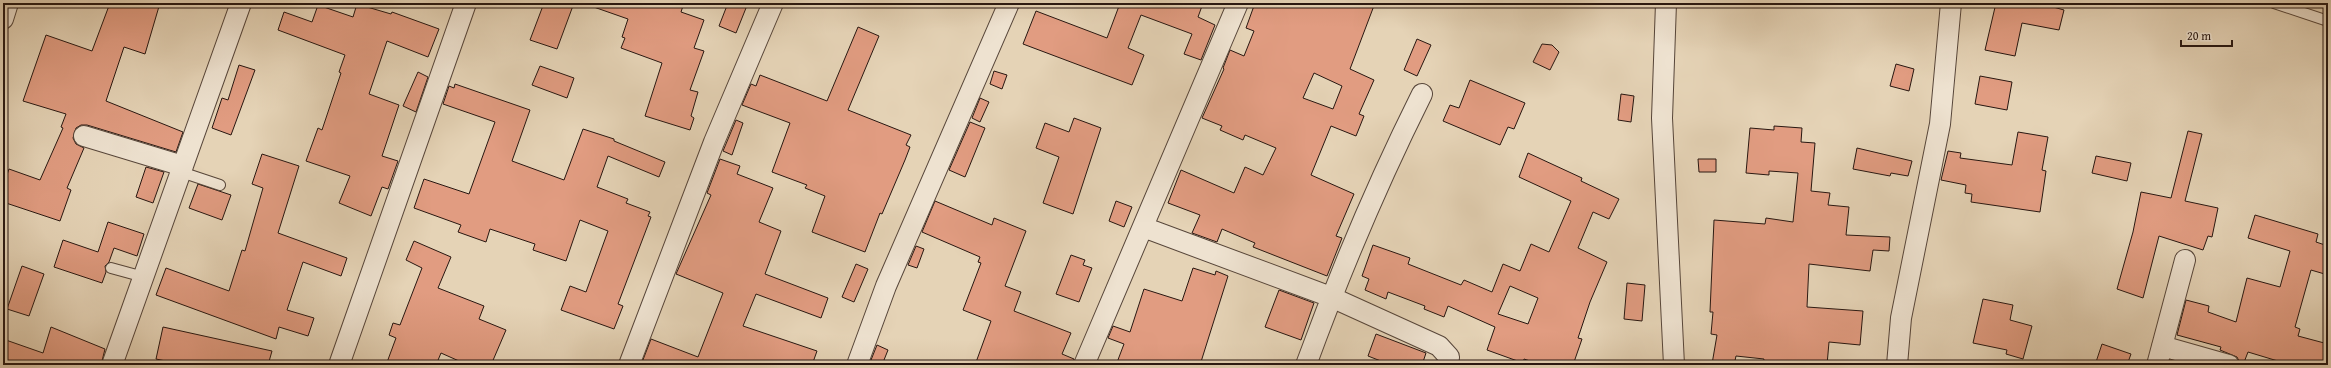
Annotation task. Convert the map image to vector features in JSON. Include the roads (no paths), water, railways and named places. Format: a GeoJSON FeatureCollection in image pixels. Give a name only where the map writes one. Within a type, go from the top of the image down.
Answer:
{"type":"FeatureCollection","features":[{"type":"Feature","properties":{"kind":"street"},"geometry":{"type":"LineString","coordinates":[[3,19],[8,3]]}},
{"type":"Feature","properties":{"kind":"street"},"geometry":{"type":"LineString","coordinates":[[112,365],[241,3]]}},
{"type":"Feature","properties":{"kind":"street"},"geometry":{"type":"LineString","coordinates":[[339,365],[466,3]]}},
{"type":"Feature","properties":{"kind":"street"},"geometry":{"type":"LineString","coordinates":[[629,365],[714,142],[772,3]]}},
{"type":"Feature","properties":{"kind":"street"},"geometry":{"type":"LineString","coordinates":[[856,365],[886,286],[1009,3]]}},
{"type":"Feature","properties":{"kind":"street"},"geometry":{"type":"LineString","coordinates":[[1084,365],[1238,3]]}},
{"type":"Feature","properties":{"kind":"street"},"geometry":{"type":"LineString","coordinates":[[1666,3],[1662,118],[1674,365]]}},
{"type":"Feature","properties":{"kind":"street"},"geometry":{"type":"LineString","coordinates":[[1897,365],[1901,318],[1940,124],[1951,3]]}},
{"type":"Feature","properties":{"kind":"street"},"geometry":{"type":"LineString","coordinates":[[1306,365],[1331,297],[1390,156],[1422,94]]}},
{"type":"Feature","properties":{"kind":"street"},"geometry":{"type":"LineString","coordinates":[[84,136],[182,169]]}},
{"type":"Feature","properties":{"kind":"street"},"geometry":{"type":"LineString","coordinates":[[1143,227],[1331,297],[1439,346],[1449,357],[1448,365]]}},
{"type":"Feature","properties":{"kind":"street"},"geometry":{"type":"LineString","coordinates":[[2184,260],[2159,356],[2229,365]]}},
{"type":"Feature","properties":{"kind":"lane"},"geometry":{"type":"LineString","coordinates":[[2274,3],[2328,21]]}},
{"type":"Feature","properties":{"kind":"lane"},"geometry":{"type":"LineString","coordinates":[[182,169],[220,185]]}},
{"type":"Feature","properties":{"kind":"lane"},"geometry":{"type":"LineString","coordinates":[[111,268],[144,277]]}}]}
